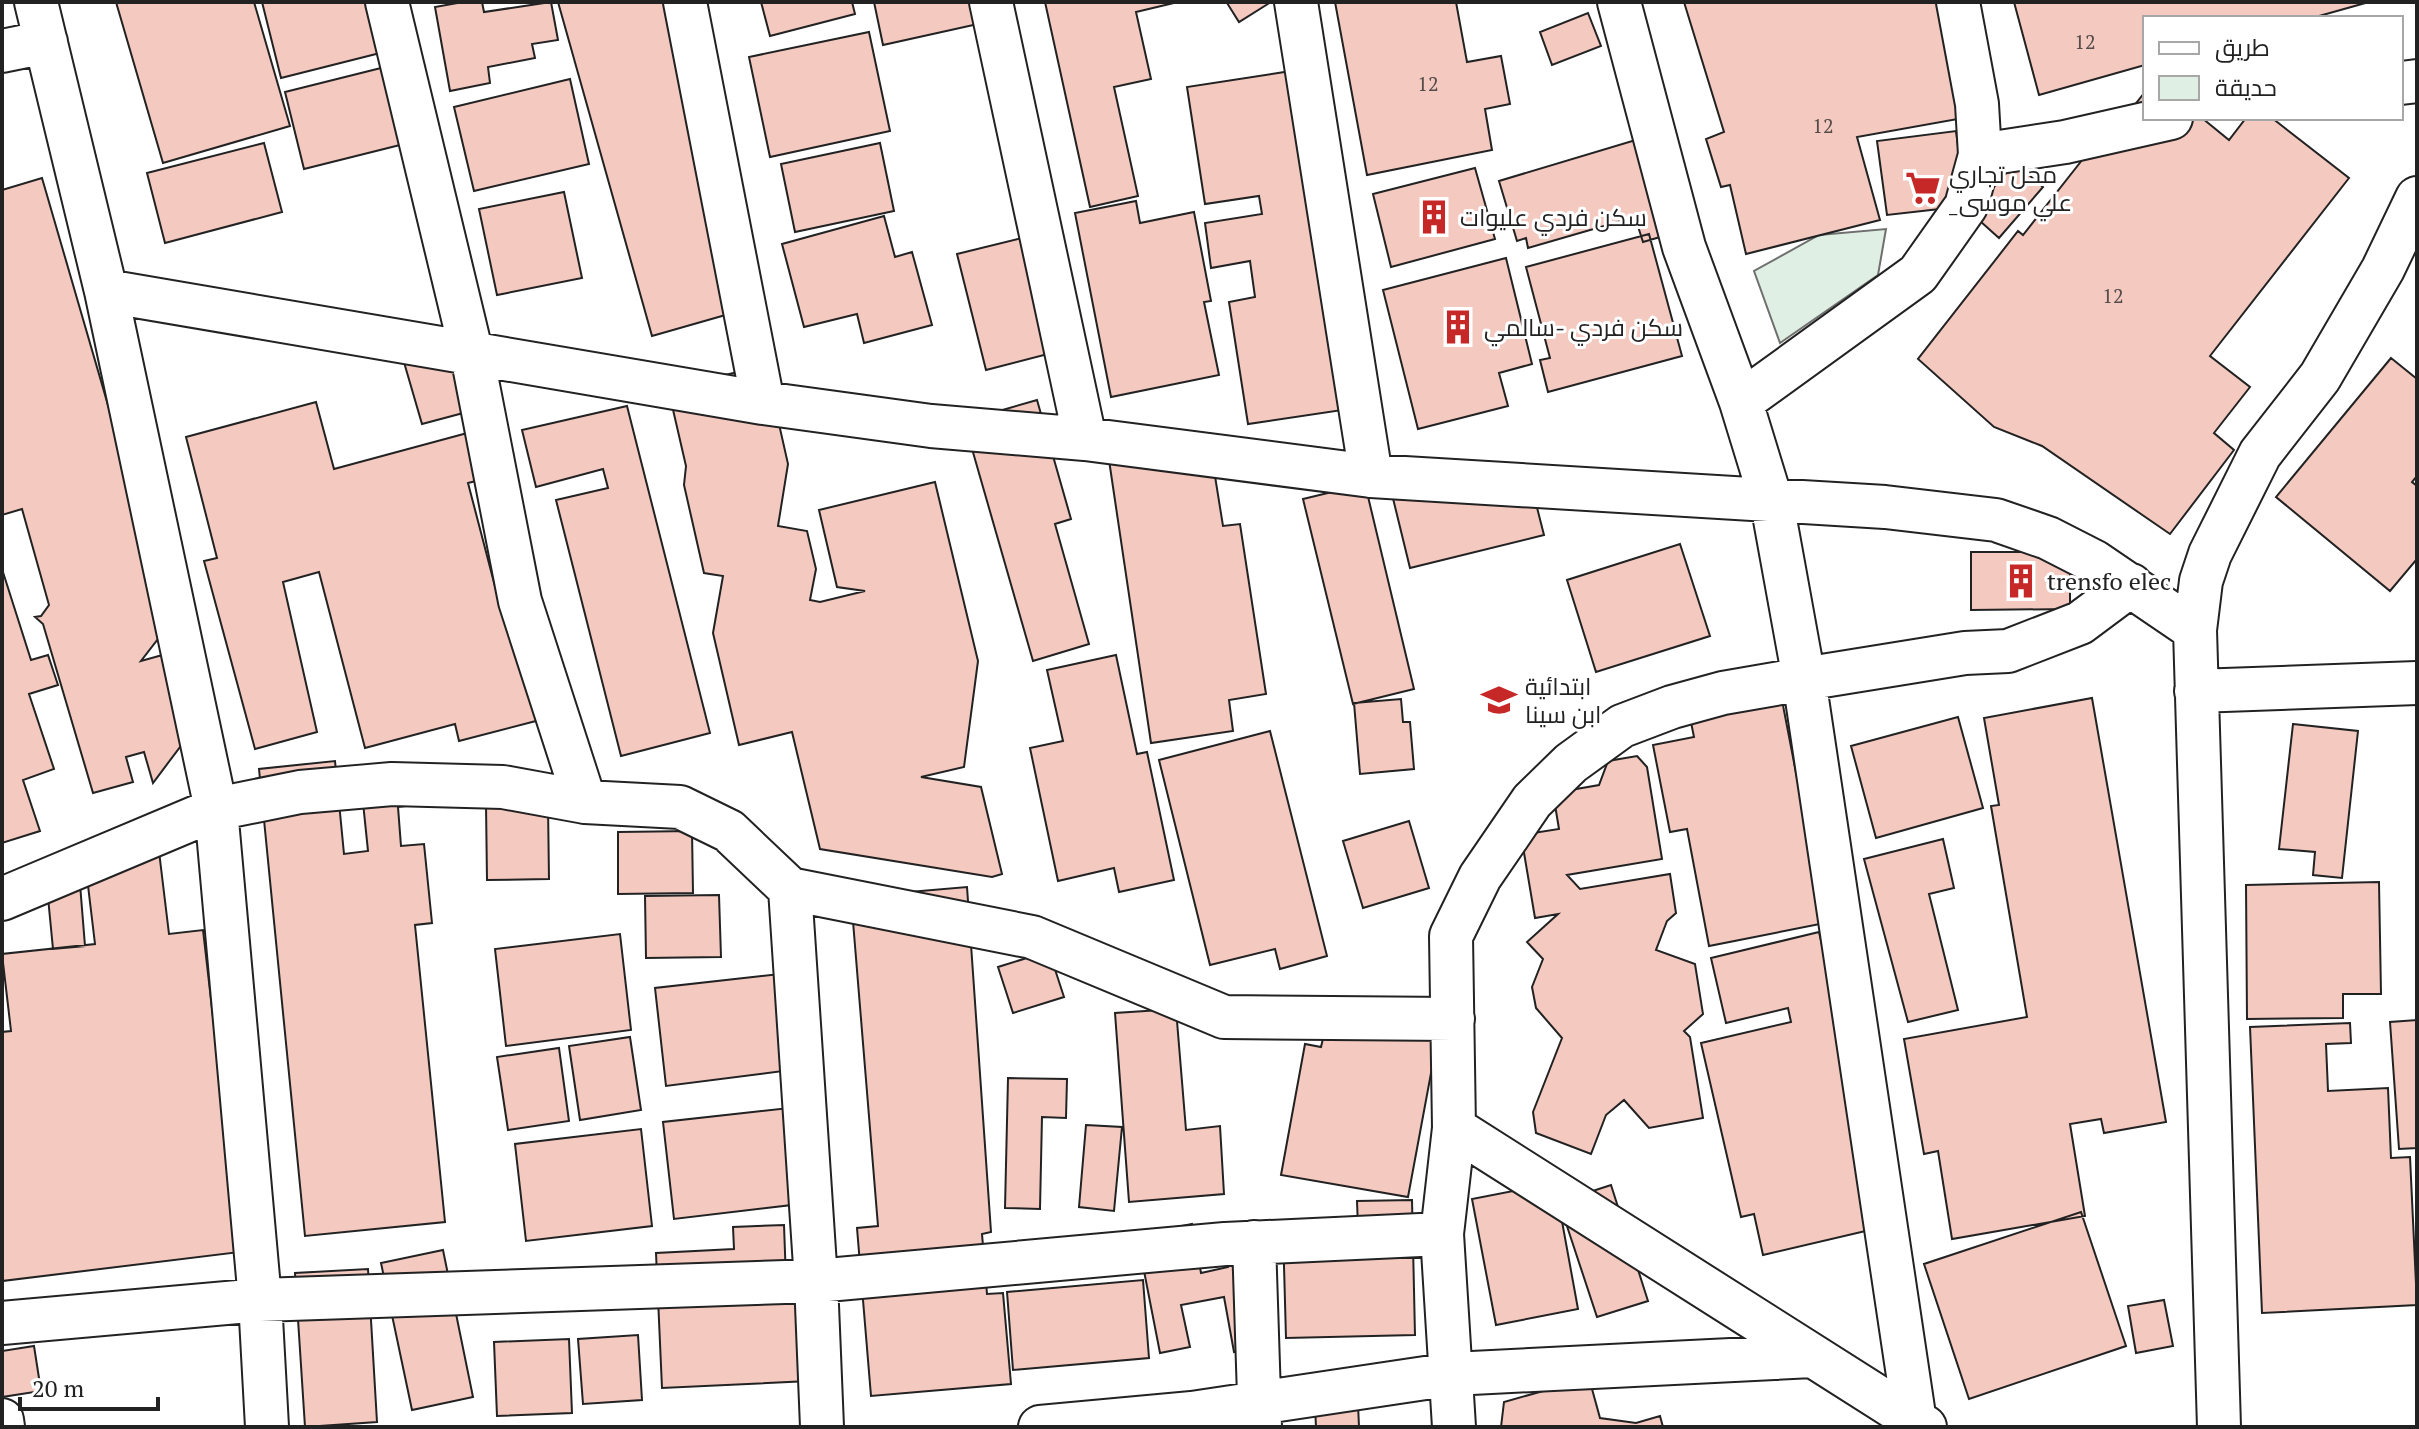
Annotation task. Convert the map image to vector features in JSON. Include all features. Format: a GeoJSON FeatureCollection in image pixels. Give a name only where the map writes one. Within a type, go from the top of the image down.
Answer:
{"type":"FeatureCollection","features":[{"type":"Feature","properties":{"kind":"street"},"geometry":{"type":"LineString","coordinates":[[36,2],[106,291],[216,809],[260,1300],[265,1427]]}},
{"type":"Feature","properties":{"kind":"street"},"geometry":{"type":"LineString","coordinates":[[387,2],[472,355],[520,601],[585,802]]}},
{"type":"Feature","properties":{"kind":"street"},"geometry":{"type":"LineString","coordinates":[[685,2],[763,403]]}},
{"type":"Feature","properties":{"kind":"street"},"geometry":{"type":"LineString","coordinates":[[991,2],[1085,439]]}},
{"type":"Feature","properties":{"kind":"street"},"geometry":{"type":"LineString","coordinates":[[1296,2],[1371,476]]}},
{"type":"Feature","properties":{"kind":"street"},"geometry":{"type":"LineString","coordinates":[[1619,2],[1684,247],[1741,402],[1772,503],[1804,679],[1920,1424]]}},
{"type":"Feature","properties":{"kind":"street"},"geometry":{"type":"LineString","coordinates":[[1741,402],[1918,274],[1966,206],[1980,155],[1977,104],[1958,2]]}},
{"type":"Feature","properties":{"kind":"street"},"geometry":{"type":"LineString","coordinates":[[2,51],[46,42]]}},
{"type":"Feature","properties":{"kind":"street"},"geometry":{"type":"LineString","coordinates":[[1980,155],[2065,142],[2162,120]]}},
{"type":"Feature","properties":{"kind":"street"},"geometry":{"type":"LineString","coordinates":[[2219,1427],[2196,691],[2195,630],[2201,581],[2210,554],[2260,454],[2320,377],[2383,269],[2417,198]]}},
{"type":"Feature","properties":{"kind":"street"},"geometry":{"type":"LineString","coordinates":[[106,291],[763,403],[931,426],[1085,439],[1371,476],[1772,503],[1885,507],[1996,520],[2048,538],[2131,585],[2195,630]]}},
{"type":"Feature","properties":{"kind":"street"},"geometry":{"type":"LineString","coordinates":[[1454,1427],[1442,1234],[1454,1128],[1451,936],[1480,877],[1532,801],[1561,773],[1622,726],[1723,693],[1965,653],[2008,651],[2080,623],[2131,585]]}},
{"type":"Feature","properties":{"kind":"street"},"geometry":{"type":"LineString","coordinates":[[2196,691],[2417,683]]}},
{"type":"Feature","properties":{"kind":"street"},"geometry":{"type":"LineString","coordinates":[[2,899],[216,809],[300,792],[392,784],[503,787],[585,802],[680,807],[729,831],[790,889],[1032,937],[1224,1017],[1453,1019]]}},
{"type":"Feature","properties":{"kind":"street"},"geometry":{"type":"LineString","coordinates":[[2,920],[43,884]]}},
{"type":"Feature","properties":{"kind":"street"},"geometry":{"type":"LineString","coordinates":[[790,889],[816,1281],[822,1427]]}},
{"type":"Feature","properties":{"kind":"street"},"geometry":{"type":"LineString","coordinates":[[1454,1128],[1920,1424]]}},
{"type":"Feature","properties":{"kind":"street"},"geometry":{"type":"LineString","coordinates":[[2,1323],[260,1300],[816,1281],[1254,1242],[1442,1234]]}},
{"type":"Feature","properties":{"kind":"street"},"geometry":{"type":"LineString","coordinates":[[1254,1242],[1259,1415]]}},
{"type":"Feature","properties":{"kind":"street"},"geometry":{"type":"LineString","coordinates":[[1040,1427],[1259,1415],[1452,1374],[1812,1356]]}},
{"type":"Feature","properties":{"kind":"street"},"geometry":{"type":"LineString","coordinates":[[2,1420],[3,1427]]}},
{"type":"Feature","properties":{"kind":"street"},"geometry":{"type":"LineString","coordinates":[[244,1427],[262,1424],[265,1427]]}},
{"type":"Feature","properties":{"kind":"green space"},"geometry":{"type":"Polygon","coordinates":[[[1886,229],[1878,275],[1780,343],[1754,271],[1819,235],[1886,229]]]}},
{"type":"Feature","properties":{"kind":"building"},"geometry":{"type":"Polygon","coordinates":[[[116,2],[254,2],[290,126],[163,163],[116,2]]]}},
{"type":"Feature","properties":{"kind":"building"},"geometry":{"type":"Polygon","coordinates":[[[262,2],[380,2],[392,50],[281,78],[262,2]]]}},
{"type":"Feature","properties":{"kind":"building"},"geometry":{"type":"Polygon","coordinates":[[[482,2],[484,12],[551,2],[558,40],[532,44],[535,58],[488,67],[490,83],[450,91],[435,7],[482,2]]]}},
{"type":"Feature","properties":{"kind":"building"},"geometry":{"type":"Polygon","coordinates":[[[558,2],[688,2],[757,306],[652,336],[558,2]]]}},
{"type":"Feature","properties":{"kind":"building"},"geometry":{"type":"Polygon","coordinates":[[[761,2],[852,2],[855,14],[770,36],[761,2]]]}},
{"type":"Feature","properties":{"kind":"building"},"geometry":{"type":"Polygon","coordinates":[[[874,2],[974,2],[978,24],[883,45],[874,2]]]}},
{"type":"Feature","properties":{"kind":"building"},"geometry":{"type":"Polygon","coordinates":[[[1045,2],[1178,2],[1136,12],[1151,79],[1114,87],[1138,196],[1090,207],[1045,2]]]}},
{"type":"Feature","properties":{"kind":"building"},"geometry":{"type":"Polygon","coordinates":[[[1228,2],[1271,2],[1239,22],[1227,3],[1228,2]]]}},
{"type":"Feature","properties":{"kind":"building"},"geometry":{"type":"Polygon","coordinates":[[[1335,2],[1456,2],[1467,62],[1501,56],[1510,104],[1485,109],[1492,150],[1367,175],[1335,2]]]}},
{"type":"Feature","properties":{"kind":"building"},"geometry":{"type":"Polygon","coordinates":[[[1684,2],[1949,2],[1969,117],[1857,137],[1880,220],[1746,254],[1730,185],[1721,187],[1706,139],[1724,132],[1684,2]]]}},
{"type":"Feature","properties":{"kind":"building"},"geometry":{"type":"Polygon","coordinates":[[[2014,2],[2369,2],[2319,16],[2143,16],[2143,66],[2039,95],[2014,2]]]}},
{"type":"Feature","properties":{"kind":"building"},"geometry":{"type":"Polygon","coordinates":[[[1588,13],[1601,46],[1552,65],[1540,32],[1588,13]]]}},
{"type":"Feature","properties":{"kind":"building"},"geometry":{"type":"Polygon","coordinates":[[[869,32],[890,131],[770,157],[749,57],[869,32]]]}},
{"type":"Feature","properties":{"kind":"building"},"geometry":{"type":"Polygon","coordinates":[[[393,65],[412,142],[304,169],[285,92],[393,65]]]}},
{"type":"Feature","properties":{"kind":"building"},"geometry":{"type":"Polygon","coordinates":[[[1304,69],[1356,408],[1248,424],[1229,302],[1255,297],[1250,261],[1211,268],[1205,223],[1262,214],[1259,196],[1205,204],[1187,87],[1304,69]]]}},
{"type":"Feature","properties":{"kind":"building"},"geometry":{"type":"Polygon","coordinates":[[[570,79],[589,164],[474,191],[454,107],[570,79]]]}},
{"type":"Feature","properties":{"kind":"building"},"geometry":{"type":"Polygon","coordinates":[[[2143,95],[2143,120],[2204,120],[2229,140],[2244,120],[2275,120],[2349,178],[2210,356],[2250,387],[2214,433],[2234,450],[2170,534],[2042,446],[1994,427],[1918,359],[2018,231],[2023,235],[2090,150],[2096,154],[2143,95]]]}},
{"type":"Feature","properties":{"kind":"building","name":"محل تجاري _علي موسى"},"geometry":{"type":"Polygon","coordinates":[[[1956,131],[1966,206],[1887,215],[1877,141],[1956,131]]]}},
{"type":"Feature","properties":{"kind":"building"},"geometry":{"type":"Polygon","coordinates":[[[1639,139],[1667,235],[1643,242],[1635,217],[1528,248],[1526,238],[1517,241],[1499,181],[1639,139]]]}},
{"type":"Feature","properties":{"kind":"building"},"geometry":{"type":"Polygon","coordinates":[[[264,143],[282,212],[165,243],[147,173],[264,143]]]}},
{"type":"Feature","properties":{"kind":"building"},"geometry":{"type":"Polygon","coordinates":[[[880,143],[894,211],[795,232],[781,164],[880,143]]]}},
{"type":"Feature","properties":{"kind":"building"},"geometry":{"type":"Polygon","coordinates":[[[2015,163],[2043,187],[1999,238],[1971,213],[2015,163]]]}},
{"type":"Feature","properties":{"kind":"building","name":"سكن فردي عليوات"},"geometry":{"type":"Polygon","coordinates":[[[1475,168],[1495,239],[1391,267],[1373,194],[1475,168]]]}},
{"type":"Feature","properties":{"kind":"building"},"geometry":{"type":"Polygon","coordinates":[[[42,178],[171,622],[141,661],[166,654],[189,735],[153,783],[144,752],[126,757],[133,782],[93,793],[43,624],[35,617],[41,616],[49,605],[22,509],[2,515],[2,190],[42,178]]]}},
{"type":"Feature","properties":{"kind":"building"},"geometry":{"type":"Polygon","coordinates":[[[564,192],[582,278],[497,295],[479,209],[564,192]]]}},
{"type":"Feature","properties":{"kind":"building"},"geometry":{"type":"Polygon","coordinates":[[[1136,201],[1140,223],[1194,212],[1211,301],[1204,302],[1219,375],[1111,397],[1075,213],[1136,201]]]}},
{"type":"Feature","properties":{"kind":"building"},"geometry":{"type":"Polygon","coordinates":[[[884,216],[895,257],[912,252],[932,325],[864,343],[857,314],[804,327],[782,244],[884,216]]]}},
{"type":"Feature","properties":{"kind":"building"},"geometry":{"type":"Polygon","coordinates":[[[1042,233],[1071,348],[986,370],[957,254],[1042,233]]]}},
{"type":"Feature","properties":{"kind":"building"},"geometry":{"type":"Polygon","coordinates":[[[1649,234],[1682,356],[1548,392],[1540,360],[1550,358],[1526,267],[1649,234]]]}},
{"type":"Feature","properties":{"kind":"building","name":"سكن فردي -سالمي"},"geometry":{"type":"Polygon","coordinates":[[[1506,258],[1532,364],[1499,373],[1508,406],[1418,429],[1383,290],[1506,258]]]}},
{"type":"Feature","properties":{"kind":"building"},"geometry":{"type":"Polygon","coordinates":[[[447,339],[467,412],[422,424],[401,352],[447,339]]]}},
{"type":"Feature","properties":{"kind":"building"},"geometry":{"type":"Polygon","coordinates":[[[2391,358],[2417,379],[2417,476],[2412,482],[2417,486],[2417,559],[2390,591],[2276,497],[2391,358]]]}},
{"type":"Feature","properties":{"kind":"building"},"geometry":{"type":"Polygon","coordinates":[[[747,370],[779,424],[788,464],[778,526],[807,531],[816,569],[810,600],[820,602],[865,591],[837,587],[819,510],[935,482],[978,661],[964,767],[921,777],[981,787],[1002,874],[992,877],[820,849],[792,732],[739,745],[713,633],[723,576],[704,573],[684,485],[686,466],[668,388],[747,370]]]}},
{"type":"Feature","properties":{"kind":"building"},"geometry":{"type":"Polygon","coordinates":[[[1037,400],[1071,519],[1055,524],[1089,644],[1033,661],[964,421],[1037,400]]]}},
{"type":"Feature","properties":{"kind":"building"},"geometry":{"type":"Polygon","coordinates":[[[316,402],[334,469],[471,432],[484,479],[468,483],[502,613],[559,715],[459,741],[455,724],[365,748],[319,572],[283,582],[317,732],[255,749],[204,561],[217,558],[186,437],[316,402]]]}},
{"type":"Feature","properties":{"kind":"building"},"geometry":{"type":"Polygon","coordinates":[[[627,406],[710,733],[621,756],[556,500],[608,488],[603,469],[536,487],[522,430],[627,406]]]}},
{"type":"Feature","properties":{"kind":"building"},"geometry":{"type":"Polygon","coordinates":[[[1210,445],[1223,526],[1240,524],[1266,694],[1229,700],[1233,731],[1151,743],[1109,460],[1210,445]]]}},
{"type":"Feature","properties":{"kind":"building"},"geometry":{"type":"Polygon","coordinates":[[[1389,482],[1531,484],[1544,535],[1410,568],[1389,482]]]}},
{"type":"Feature","properties":{"kind":"building"},"geometry":{"type":"Polygon","coordinates":[[[1365,484],[1414,689],[1353,704],[1303,499],[1365,484]]]}},
{"type":"Feature","properties":{"kind":"building"},"geometry":{"type":"Polygon","coordinates":[[[1680,544],[1710,636],[1596,672],[1567,580],[1680,544]]]}},
{"type":"Feature","properties":{"kind":"building","name":"trensfo elec"},"geometry":{"type":"Polygon","coordinates":[[[1971,552],[2070,552],[2070,609],[1971,610],[1971,552]]]}},
{"type":"Feature","properties":{"kind":"building"},"geometry":{"type":"Polygon","coordinates":[[[2,569],[31,660],[48,655],[58,685],[29,694],[54,769],[23,780],[40,831],[2,843],[2,569]]]}},
{"type":"Feature","properties":{"kind":"building"},"geometry":{"type":"Polygon","coordinates":[[[1116,655],[1137,754],[1147,752],[1174,880],[1119,892],[1114,868],[1058,881],[1030,748],[1063,741],[1047,670],[1116,655]]]}},
{"type":"Feature","properties":{"kind":"building"},"geometry":{"type":"Polygon","coordinates":[[[1775,664],[1825,923],[1709,946],[1687,829],[1670,832],[1653,745],[1694,737],[1683,683],[1775,664]]]}},
{"type":"Feature","properties":{"kind":"building"},"geometry":{"type":"Polygon","coordinates":[[[2092,698],[2166,1122],[2104,1133],[2101,1119],[2070,1124],[2085,1216],[1952,1239],[1938,1151],[1924,1154],[1904,1039],[2027,1017],[1991,806],[1999,805],[1984,718],[2092,698]]]}},
{"type":"Feature","properties":{"kind":"building"},"geometry":{"type":"Polygon","coordinates":[[[1401,699],[1403,722],[1410,722],[1414,769],[1360,774],[1354,703],[1401,699]]]}},
{"type":"Feature","properties":{"kind":"building"},"geometry":{"type":"Polygon","coordinates":[[[1958,717],[1983,808],[1876,838],[1851,746],[1958,717]]]}},
{"type":"Feature","properties":{"kind":"building"},"geometry":{"type":"Polygon","coordinates":[[[2293,724],[2358,731],[2342,878],[2313,875],[2315,852],[2279,849],[2293,724]]]}},
{"type":"Feature","properties":{"kind":"building"},"geometry":{"type":"Polygon","coordinates":[[[1270,731],[1327,956],[1280,969],[1275,949],[1210,965],[1159,760],[1270,731]]]}},
{"type":"Feature","properties":{"kind":"building"},"geometry":{"type":"Polygon","coordinates":[[[1637,756],[1647,767],[1662,859],[1567,875],[1580,889],[1670,874],[1676,913],[1667,921],[1656,950],[1695,964],[1703,1014],[1684,1031],[1690,1037],[1703,1118],[1649,1128],[1624,1100],[1606,1115],[1591,1154],[1536,1133],[1533,1112],[1562,1038],[1536,1008],[1532,987],[1543,959],[1527,942],[1558,914],[1535,918],[1521,835],[1559,829],[1553,793],[1599,785],[1608,761],[1637,756]]]}},
{"type":"Feature","properties":{"kind":"building"},"geometry":{"type":"Polygon","coordinates":[[[335,761],[344,854],[368,851],[361,783],[430,803],[398,807],[401,846],[424,844],[432,923],[415,925],[445,1222],[305,1236],[259,769],[335,761]]]}},
{"type":"Feature","properties":{"kind":"building"},"geometry":{"type":"Polygon","coordinates":[[[486,805],[548,805],[549,879],[487,880],[486,805]]]}},
{"type":"Feature","properties":{"kind":"building"},"geometry":{"type":"Polygon","coordinates":[[[1409,821],[1429,888],[1363,908],[1343,841],[1409,821]]]}},
{"type":"Feature","properties":{"kind":"building"},"geometry":{"type":"Polygon","coordinates":[[[692,831],[693,893],[618,894],[618,832],[692,831]]]}},
{"type":"Feature","properties":{"kind":"building"},"geometry":{"type":"Polygon","coordinates":[[[1943,839],[1954,888],[1929,894],[1958,1010],[1908,1022],[1864,859],[1943,839]]]}},
{"type":"Feature","properties":{"kind":"building"},"geometry":{"type":"Polygon","coordinates":[[[158,843],[169,934],[203,930],[240,1252],[2,1281],[2,1032],[11,1031],[2,954],[95,944],[84,852],[158,843]]]}},
{"type":"Feature","properties":{"kind":"building"},"geometry":{"type":"Polygon","coordinates":[[[2379,882],[2381,994],[2343,994],[2343,1018],[2247,1019],[2246,885],[2379,882]]]}},
{"type":"Feature","properties":{"kind":"building"},"geometry":{"type":"Polygon","coordinates":[[[80,884],[85,946],[53,949],[47,887],[80,884]]]}},
{"type":"Feature","properties":{"kind":"building"},"geometry":{"type":"Polygon","coordinates":[[[967,887],[991,1232],[982,1234],[987,1294],[1003,1293],[1011,1384],[871,1396],[857,1228],[878,1226],[851,897],[967,887]]]}},
{"type":"Feature","properties":{"kind":"building"},"geometry":{"type":"Polygon","coordinates":[[[719,895],[721,957],[646,958],[645,896],[719,895]]]}},
{"type":"Feature","properties":{"kind":"building"},"geometry":{"type":"Polygon","coordinates":[[[1819,932],[1887,1226],[1763,1255],[1754,1214],[1741,1217],[1701,1043],[1791,1022],[1788,1008],[1726,1023],[1711,958],[1819,932]]]}},
{"type":"Feature","properties":{"kind":"building"},"geometry":{"type":"Polygon","coordinates":[[[620,934],[631,1030],[506,1046],[495,949],[620,934]]]}},
{"type":"Feature","properties":{"kind":"building"},"geometry":{"type":"Polygon","coordinates":[[[1049,951],[1064,997],[1013,1013],[998,967],[1049,951]]]}},
{"type":"Feature","properties":{"kind":"building"},"geometry":{"type":"Polygon","coordinates":[[[780,974],[791,1070],[666,1086],[655,988],[780,974]]]}},
{"type":"Feature","properties":{"kind":"building"},"geometry":{"type":"Polygon","coordinates":[[[1176,1009],[1186,1130],[1220,1126],[1224,1194],[1129,1202],[1115,1013],[1176,1009]]]}},
{"type":"Feature","properties":{"kind":"building"},"geometry":{"type":"Polygon","coordinates":[[[2417,1020],[2417,1148],[2399,1149],[2390,1022],[2417,1020]]]}},
{"type":"Feature","properties":{"kind":"building"},"geometry":{"type":"Polygon","coordinates":[[[2350,1023],[2351,1043],[2326,1044],[2328,1091],[2388,1088],[2391,1158],[2410,1157],[2417,1305],[2262,1313],[2250,1027],[2350,1023]]]}},
{"type":"Feature","properties":{"kind":"building"},"geometry":{"type":"Polygon","coordinates":[[[1358,1026],[1437,1041],[1408,1197],[1281,1175],[1305,1044],[1321,1047],[1325,1030],[1358,1026]]]}},
{"type":"Feature","properties":{"kind":"building"},"geometry":{"type":"Polygon","coordinates":[[[630,1037],[641,1110],[580,1120],[569,1046],[630,1037]]]}},
{"type":"Feature","properties":{"kind":"building"},"geometry":{"type":"Polygon","coordinates":[[[559,1048],[569,1121],[508,1130],[497,1057],[559,1048]]]}},
{"type":"Feature","properties":{"kind":"building"},"geometry":{"type":"Polygon","coordinates":[[[1008,1078],[1067,1079],[1066,1118],[1042,1117],[1040,1209],[1005,1208],[1008,1078]]]}},
{"type":"Feature","properties":{"kind":"building"},"geometry":{"type":"Polygon","coordinates":[[[789,1108],[800,1204],[674,1219],[663,1122],[789,1108]]]}},
{"type":"Feature","properties":{"kind":"building"},"geometry":{"type":"Polygon","coordinates":[[[1086,1125],[1122,1127],[1114,1211],[1079,1207],[1086,1125]]]}},
{"type":"Feature","properties":{"kind":"building"},"geometry":{"type":"Polygon","coordinates":[[[641,1129],[652,1226],[526,1241],[515,1144],[641,1129]]]}},
{"type":"Feature","properties":{"kind":"building"},"geometry":{"type":"Polygon","coordinates":[[[1555,1183],[1578,1309],[1496,1325],[1472,1199],[1555,1183]]]}},
{"type":"Feature","properties":{"kind":"building"},"geometry":{"type":"Polygon","coordinates":[[[1611,1185],[1648,1301],[1597,1317],[1559,1202],[1611,1185]]]}},
{"type":"Feature","properties":{"kind":"building"},"geometry":{"type":"Polygon","coordinates":[[[1412,1200],[1415,1335],[1286,1338],[1283,1230],[1358,1228],[1357,1201],[1412,1200]]]}},
{"type":"Feature","properties":{"kind":"building"},"geometry":{"type":"Polygon","coordinates":[[[2081,1212],[2126,1346],[1969,1399],[1924,1264],[2081,1212]]]}},
{"type":"Feature","properties":{"kind":"building"},"geometry":{"type":"Polygon","coordinates":[[[1192,1224],[1201,1273],[1228,1267],[1222,1233],[1240,1229],[1263,1347],[1234,1352],[1224,1297],[1181,1305],[1190,1347],[1160,1353],[1137,1235],[1192,1224]]]}},
{"type":"Feature","properties":{"kind":"building"},"geometry":{"type":"Polygon","coordinates":[[[784,1225],[786,1280],[804,1280],[809,1381],[662,1388],[656,1253],[734,1249],[733,1227],[784,1225]]]}},
{"type":"Feature","properties":{"kind":"building"},"geometry":{"type":"Polygon","coordinates":[[[443,1250],[473,1397],[412,1410],[381,1263],[443,1250]]]}},
{"type":"Feature","properties":{"kind":"building"},"geometry":{"type":"Polygon","coordinates":[[[368,1269],[377,1422],[305,1427],[295,1273],[368,1269]]]}},
{"type":"Feature","properties":{"kind":"building"},"geometry":{"type":"Polygon","coordinates":[[[1143,1280],[1149,1358],[1013,1370],[1007,1292],[1143,1280]]]}},
{"type":"Feature","properties":{"kind":"building"},"geometry":{"type":"Polygon","coordinates":[[[2164,1300],[2173,1346],[2136,1353],[2128,1306],[2164,1300]]]}},
{"type":"Feature","properties":{"kind":"building"},"geometry":{"type":"Polygon","coordinates":[[[638,1335],[642,1400],[583,1404],[578,1339],[638,1335]]]}},
{"type":"Feature","properties":{"kind":"building"},"geometry":{"type":"Polygon","coordinates":[[[569,1339],[572,1413],[497,1416],[494,1342],[569,1339]]]}},
{"type":"Feature","properties":{"kind":"building"},"geometry":{"type":"Polygon","coordinates":[[[34,1346],[41,1391],[2,1397],[2,1351],[34,1346]]]}},
{"type":"Feature","properties":{"kind":"building"},"geometry":{"type":"Polygon","coordinates":[[[1589,1378],[1600,1418],[1636,1423],[1660,1416],[1663,1427],[1501,1427],[1504,1402],[1589,1378]]]}},
{"type":"Feature","properties":{"kind":"building"},"geometry":{"type":"Polygon","coordinates":[[[1358,1404],[1359,1427],[1316,1427],[1315,1406],[1358,1404]]]}},
{"type":"Feature","properties":{"kind":"place","name":"محل تجاري _علي موسى"},"geometry":{"type":"Point","coordinates":[1923,188]}},
{"type":"Feature","properties":{"kind":"place","name":"سكن فردي عليوات"},"geometry":{"type":"Point","coordinates":[1434,217]}},
{"type":"Feature","properties":{"kind":"place","name":"سكن فردي -سالمي"},"geometry":{"type":"Point","coordinates":[1458,327]}},
{"type":"Feature","properties":{"kind":"place","name":"trensfo elec"},"geometry":{"type":"Point","coordinates":[2021,581]}},
{"type":"Feature","properties":{"kind":"place","name":"ابتدائية ابن سينا"},"geometry":{"type":"Point","coordinates":[1499,700]}}]}
